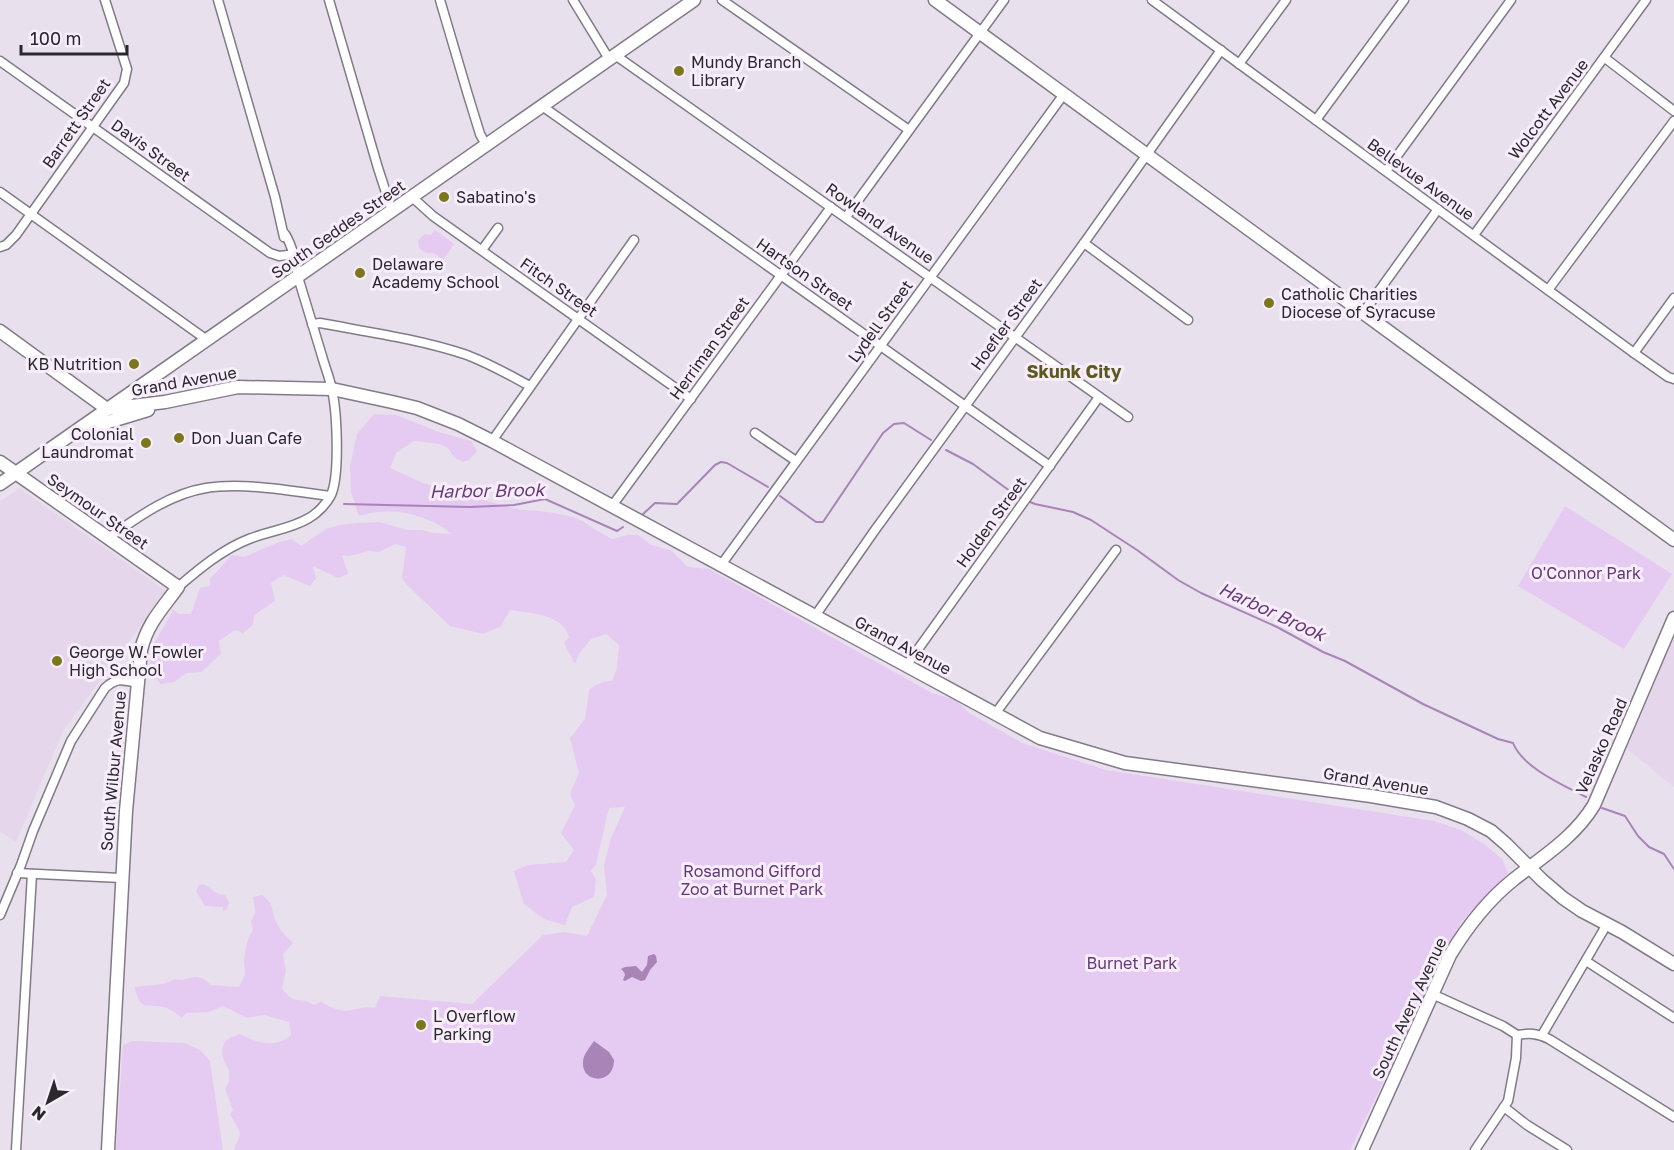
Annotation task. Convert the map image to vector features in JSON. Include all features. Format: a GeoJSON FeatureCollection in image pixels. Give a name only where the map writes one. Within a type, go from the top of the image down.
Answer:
{"type":"FeatureCollection","features":[{"type":"Feature","properties":{"kind":"street","name":"Barrett Street"},"geometry":{"type":"LineString","coordinates":[[0,247],[10,241],[124,83],[127,69],[105,0]]}},
{"type":"Feature","properties":{"kind":"street"},"geometry":{"type":"LineString","coordinates":[[108,538],[159,505],[204,488],[224,486],[261,488],[330,496],[335,480],[336,447],[332,389],[218,0]]}},
{"type":"Feature","properties":{"kind":"street"},"geometry":{"type":"LineString","coordinates":[[329,0],[392,211]]}},
{"type":"Feature","properties":{"kind":"street","name":"Rowland Avenue"},"geometry":{"type":"LineString","coordinates":[[573,0],[612,57],[831,207],[1128,417]]}},
{"type":"Feature","properties":{"kind":"street","name":"South Geddes Street"},"geometry":{"type":"LineString","coordinates":[[0,484],[694,0]]}},
{"type":"Feature","properties":{"kind":"street"},"geometry":{"type":"LineString","coordinates":[[722,0],[909,130]]}},
{"type":"Feature","properties":{"kind":"street"},"geometry":{"type":"LineString","coordinates":[[935,0],[1674,540]]}},
{"type":"Feature","properties":{"kind":"street"},"geometry":{"type":"LineString","coordinates":[[846,218],[1004,0]]}},
{"type":"Feature","properties":{"kind":"street"},"geometry":{"type":"LineString","coordinates":[[1239,64],[1286,0]]}},
{"type":"Feature","properties":{"kind":"street"},"geometry":{"type":"LineString","coordinates":[[1316,120],[1404,0]]}},
{"type":"Feature","properties":{"kind":"street"},"geometry":{"type":"LineString","coordinates":[[1386,171],[1511,0]]}},
{"type":"Feature","properties":{"kind":"street","name":"Wolcott Avenue"},"geometry":{"type":"LineString","coordinates":[[1474,235],[1646,0]]}},
{"type":"Feature","properties":{"kind":"street"},"geometry":{"type":"LineString","coordinates":[[441,1],[474,115],[486,145]]}},
{"type":"Feature","properties":{"kind":"street","name":"Bellevue Avenue"},"geometry":{"type":"LineString","coordinates":[[1155,1],[1634,353],[1674,379]]}},
{"type":"Feature","properties":{"kind":"street","name":"Hoefler Street"},"geometry":{"type":"LineString","coordinates":[[814,616],[1221,50]]}},
{"type":"Feature","properties":{"kind":"street"},"geometry":{"type":"LineString","coordinates":[[1605,58],[1674,111]]}},
{"type":"Feature","properties":{"kind":"street","name":"Davis Street"},"geometry":{"type":"LineString","coordinates":[[0,61],[270,253],[279,256],[288,255]]}},
{"type":"Feature","properties":{"kind":"street","name":"Lydell Street"},"geometry":{"type":"LineString","coordinates":[[721,565],[1064,94]]}},
{"type":"Feature","properties":{"kind":"street","name":"Hartson Street"},"geometry":{"type":"LineString","coordinates":[[542,106],[1050,466]]}},
{"type":"Feature","properties":{"kind":"street"},"geometry":{"type":"LineString","coordinates":[[1548,290],[1674,121]]}},
{"type":"Feature","properties":{"kind":"street"},"geometry":{"type":"LineString","coordinates":[[0,192],[207,340]]}},
{"type":"Feature","properties":{"kind":"street","name":"Fitch Street"},"geometry":{"type":"LineString","coordinates":[[412,196],[433,216],[691,399]]}},
{"type":"Feature","properties":{"kind":"street","name":"Herriman Street"},"geometry":{"type":"LineString","coordinates":[[612,506],[831,207]]}},
{"type":"Feature","properties":{"kind":"street"},"geometry":{"type":"LineString","coordinates":[[1363,313],[1438,209]]}},
{"type":"Feature","properties":{"kind":"street"},"geometry":{"type":"LineString","coordinates":[[482,250],[498,228]]}},
{"type":"Feature","properties":{"kind":"street"},"geometry":{"type":"LineString","coordinates":[[285,234],[284,242],[291,265],[298,277]]}},
{"type":"Feature","properties":{"kind":"street"},"geometry":{"type":"LineString","coordinates":[[492,441],[634,240]]}},
{"type":"Feature","properties":{"kind":"street"},"geometry":{"type":"LineString","coordinates":[[1084,243],[1188,320]]}},
{"type":"Feature","properties":{"kind":"street"},"geometry":{"type":"LineString","coordinates":[[1634,353],[1674,298]]}},
{"type":"Feature","properties":{"kind":"street"},"geometry":{"type":"LineString","coordinates":[[312,324],[320,323],[405,339],[462,354],[494,367],[530,386]]}},
{"type":"Feature","properties":{"kind":"street"},"geometry":{"type":"LineString","coordinates":[[0,331],[107,410]]}},
{"type":"Feature","properties":{"kind":"street","name":"Grand Avenue"},"geometry":{"type":"LineString","coordinates":[[107,410],[165,402],[238,387],[332,389],[417,408],[458,424],[492,441],[1040,738],[1125,763],[1436,807],[1491,831],[1563,898],[1674,964]]}},
{"type":"Feature","properties":{"kind":"street","name":"Holden Street"},"geometry":{"type":"LineString","coordinates":[[906,666],[1099,397]]}},
{"type":"Feature","properties":{"kind":"street"},"geometry":{"type":"LineString","coordinates":[[77,431],[116,421],[165,402]]}},
{"type":"Feature","properties":{"kind":"street"},"geometry":{"type":"LineString","coordinates":[[755,433],[796,461]]}},
{"type":"Feature","properties":{"kind":"street","name":"Seymour Street"},"geometry":{"type":"LineString","coordinates":[[0,462],[178,587]]}},
{"type":"Feature","properties":{"kind":"street","name":"South Wilbur Avenue"},"geometry":{"type":"LineString","coordinates":[[108,1150],[126,810],[137,683],[144,636],[178,587],[200,569],[247,540],[296,525],[311,517],[330,496]]}},
{"type":"Feature","properties":{"kind":"street"},"geometry":{"type":"LineString","coordinates":[[995,714],[1116,550]]}},
{"type":"Feature","properties":{"kind":"street","name":"Velasko Road"},"geometry":{"type":"LineString","coordinates":[[1530,868],[1574,831],[1593,805],[1674,618]]}},
{"type":"Feature","properties":{"kind":"street"},"geometry":{"type":"LineString","coordinates":[[0,915],[70,741],[105,688],[113,681],[137,683]]}},
{"type":"Feature","properties":{"kind":"street","name":"South Avery Avenue"},"geometry":{"type":"LineString","coordinates":[[1362,1150],[1450,955],[1464,931],[1491,900],[1530,868]]}},
{"type":"Feature","properties":{"kind":"street"},"geometry":{"type":"LineString","coordinates":[[17,873],[122,878]]}},
{"type":"Feature","properties":{"kind":"street"},"geometry":{"type":"LineString","coordinates":[[16,1150],[32,874]]}},
{"type":"Feature","properties":{"kind":"street"},"geometry":{"type":"LineString","coordinates":[[1542,1035],[1607,924]]}},
{"type":"Feature","properties":{"kind":"street"},"geometry":{"type":"LineString","coordinates":[[1586,962],[1674,1018]]}},
{"type":"Feature","properties":{"kind":"street"},"geometry":{"type":"LineString","coordinates":[[1432,994],[1503,1026],[1517,1035],[1531,1033],[1542,1035],[1674,1117]]}},
{"type":"Feature","properties":{"kind":"street"},"geometry":{"type":"LineString","coordinates":[[1475,1150],[1508,1101],[1516,1058],[1517,1035]]}},
{"type":"Feature","properties":{"kind":"street"},"geometry":{"type":"LineString","coordinates":[[1504,1107],[1527,1125],[1567,1150]]}},
{"type":"Feature","properties":{"kind":"shaded area","name":"George W. Fowler High School"},"geometry":{"type":"Polygon","coordinates":[[[19,488],[166,591],[63,731],[16,842],[0,831],[0,502],[19,488]]]}},
{"type":"Feature","properties":{"kind":"shaded area"},"geometry":{"type":"Polygon","coordinates":[[[1674,637],[1674,787],[1627,749],[1674,637]]]}},
{"type":"Feature","properties":{"kind":"shaded area"},"geometry":{"type":"Polygon","coordinates":[[[654,954],[657,962],[645,980],[641,981],[632,977],[623,980],[625,975],[621,969],[636,966],[642,972],[647,965],[648,956],[654,954]]]}},
{"type":"Feature","properties":{"kind":"shaded area"},"geometry":{"type":"Polygon","coordinates":[[[594,1041],[609,1052],[614,1060],[613,1068],[604,1078],[592,1077],[584,1069],[584,1057],[594,1041]]]}},
{"type":"Feature","properties":{"kind":"green space"},"geometry":{"type":"Polygon","coordinates":[[[435,230],[454,244],[443,260],[434,253],[426,253],[419,248],[418,241],[424,234],[431,235],[435,230]]]}},
{"type":"Feature","properties":{"kind":"green space"},"geometry":{"type":"Polygon","coordinates":[[[374,414],[396,415],[442,433],[471,441],[477,451],[469,460],[463,462],[440,444],[414,441],[396,453],[390,468],[423,483],[520,510],[570,516],[612,539],[638,535],[651,545],[672,551],[688,567],[709,569],[932,693],[956,700],[969,713],[1022,743],[1106,770],[1434,821],[1461,830],[1484,844],[1502,859],[1508,873],[1461,922],[1350,1150],[235,1150],[240,1134],[230,1114],[233,1110],[225,1089],[229,1081],[229,1070],[225,1064],[222,1048],[229,1038],[240,1034],[259,1042],[279,1042],[291,1035],[289,1022],[264,1015],[247,1018],[223,1006],[209,1012],[186,1013],[182,1018],[165,1008],[145,1006],[139,1001],[134,987],[163,984],[175,979],[194,977],[202,978],[211,985],[239,987],[245,975],[244,959],[247,942],[253,930],[251,921],[255,913],[253,897],[262,895],[271,904],[278,926],[293,943],[283,954],[286,971],[282,988],[294,1000],[314,1005],[321,1002],[345,1011],[365,1007],[375,1008],[380,996],[472,1004],[543,935],[565,932],[587,936],[607,895],[604,865],[611,838],[625,807],[609,808],[596,864],[591,871],[596,880],[594,897],[572,907],[565,925],[544,919],[524,904],[514,871],[528,865],[566,862],[574,850],[561,833],[575,805],[570,794],[579,773],[570,738],[585,719],[589,691],[599,683],[612,681],[617,668],[619,645],[606,634],[591,639],[579,654],[575,664],[564,643],[569,637],[566,629],[545,616],[510,610],[500,627],[483,634],[450,626],[402,578],[406,547],[395,544],[379,552],[369,551],[349,556],[342,555],[348,574],[338,578],[313,566],[316,578],[310,586],[283,575],[271,583],[275,601],[254,615],[253,625],[243,633],[235,630],[219,641],[221,654],[201,672],[187,673],[174,682],[161,684],[148,671],[154,644],[173,610],[180,614],[191,614],[200,588],[210,586],[210,579],[232,555],[244,557],[292,539],[301,546],[326,529],[356,523],[380,522],[407,530],[452,534],[431,521],[407,513],[383,512],[359,516],[351,492],[350,465],[357,434],[374,414]]]}},
{"type":"Feature","properties":{"kind":"green space","name":"O'Connor Park"},"geometry":{"type":"Polygon","coordinates":[[[1565,506],[1672,574],[1624,649],[1518,586],[1565,506]]]}},
{"type":"Feature","properties":{"kind":"green space"},"geometry":{"type":"Polygon","coordinates":[[[204,884],[218,894],[225,895],[229,903],[227,909],[223,911],[223,907],[205,906],[196,891],[199,885],[204,884]]]}},
{"type":"Feature","properties":{"kind":"green space"},"geometry":{"type":"Polygon","coordinates":[[[133,1041],[185,1043],[200,1050],[210,1061],[223,1150],[116,1150],[123,1045],[133,1041]]]}},
{"type":"Feature","properties":{"kind":"waterway","name":"Harbor Brook"},"geometry":{"type":"LineString","coordinates":[[780,496],[816,522],[823,522],[883,433],[894,424],[904,423],[931,440]]}},
{"type":"Feature","properties":{"kind":"waterway","name":"Harbor Brook"},"geometry":{"type":"LineString","coordinates":[[946,450],[973,464],[1018,497],[1035,504],[1073,512],[1091,520],[1178,580],[1201,593],[1277,627],[1423,704],[1498,739],[1513,743],[1518,752],[1534,768],[1586,797]]}},
{"type":"Feature","properties":{"kind":"waterway","name":"Harbor Brook"},"geometry":{"type":"LineString","coordinates":[[642,515],[655,503],[677,504],[715,465],[721,462],[727,463],[768,487]]}},
{"type":"Feature","properties":{"kind":"waterway","name":"Harbor Brook"},"geometry":{"type":"LineString","coordinates":[[344,504],[470,507],[514,505],[545,499],[617,531],[623,527]]}},
{"type":"Feature","properties":{"kind":"waterway","name":"Harbor Brook"},"geometry":{"type":"LineString","coordinates":[[1602,808],[1625,816],[1638,836],[1649,847],[1664,854],[1674,869]]}},
{"type":"Feature","properties":{"kind":"place","name":"Mundy Branch Library"},"geometry":{"type":"Point","coordinates":[679,71]}},
{"type":"Feature","properties":{"kind":"place","name":"Sabatino's"},"geometry":{"type":"Point","coordinates":[444,197]}},
{"type":"Feature","properties":{"kind":"place","name":"Delaware Academy School"},"geometry":{"type":"Point","coordinates":[360,273]}},
{"type":"Feature","properties":{"kind":"place","name":"Catholic Charities Diocese of Syracuse"},"geometry":{"type":"Point","coordinates":[1269,303]}},
{"type":"Feature","properties":{"kind":"place","name":"KB Nutrition"},"geometry":{"type":"Point","coordinates":[134,364]}},
{"type":"Feature","properties":{"kind":"place","name":"Don Juan Cafe"},"geometry":{"type":"Point","coordinates":[179,438]}},
{"type":"Feature","properties":{"kind":"place","name":"Colonial Laundromat"},"geometry":{"type":"Point","coordinates":[146,443]}},
{"type":"Feature","properties":{"kind":"place","name":"George W. Fowler High School"},"geometry":{"type":"Point","coordinates":[57,661]}},
{"type":"Feature","properties":{"kind":"place","name":"L Overflow Parking"},"geometry":{"type":"Point","coordinates":[421,1025]}},
{"type":"Feature","properties":{"kind":"district","name":"Skunk City"},"geometry":{"type":"Point","coordinates":[1074,372]}},
{"type":"Feature","properties":{"kind":"park label","name":"Rosamond Gifford Zoo at Burnet Park"},"geometry":{"type":"Point","coordinates":[752,880]}},
{"type":"Feature","properties":{"kind":"park label","name":"Burnet Park"},"geometry":{"type":"Point","coordinates":[1132,963]}}]}
